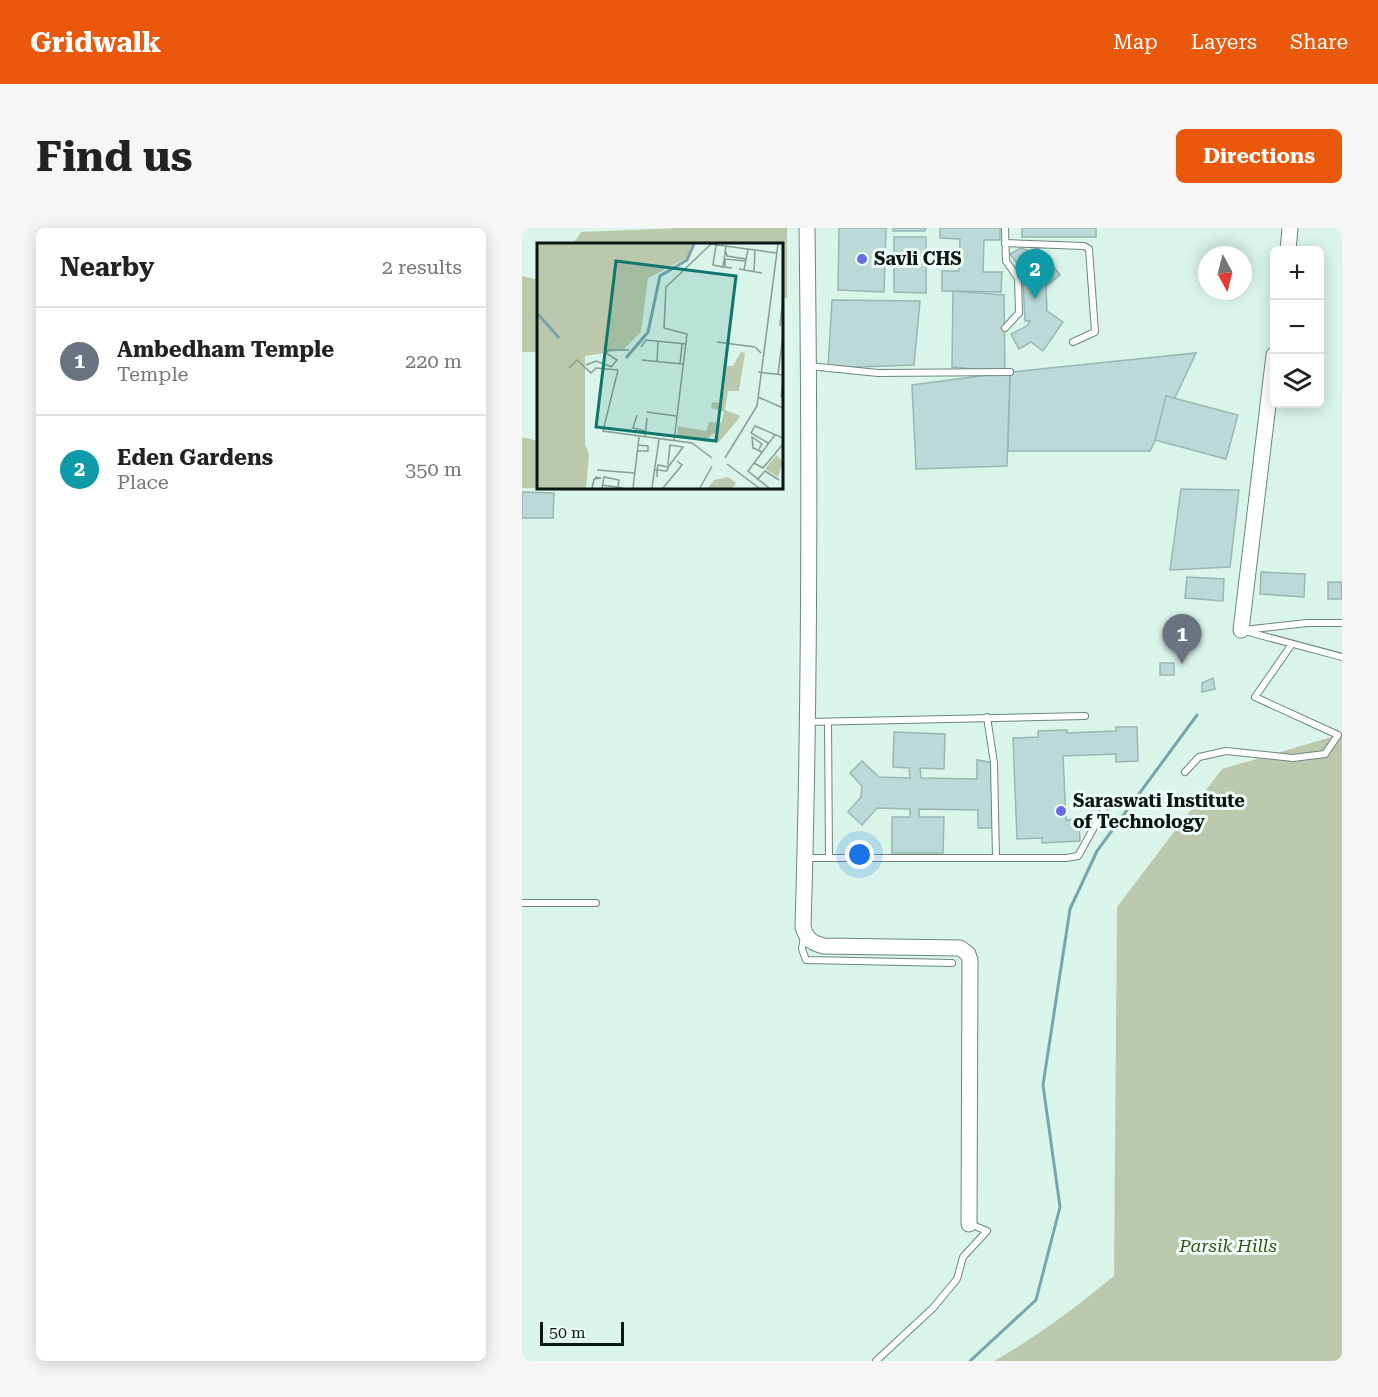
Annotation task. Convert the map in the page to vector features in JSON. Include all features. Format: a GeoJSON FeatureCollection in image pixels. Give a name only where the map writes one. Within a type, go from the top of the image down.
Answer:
{"type":"FeatureCollection","features":[{"type":"Feature","properties":{"kind":"street"},"geometry":{"type":"LineString","coordinates":[[807,228],[809,365],[807,722],[803,927],[807,938],[813,944],[824,946],[960,948],[968,954],[970,960],[969,1224]]}},
{"type":"Feature","properties":{"kind":"street"},"geometry":{"type":"LineString","coordinates":[[1288,246],[1290,228]]}},
{"type":"Feature","properties":{"kind":"street"},"geometry":{"type":"LineString","coordinates":[[1240,630],[1270,394]]}},
{"type":"Feature","properties":{"kind":"lane"},"geometry":{"type":"LineString","coordinates":[[1005,228],[1006,261],[1018,278],[1019,313],[1005,328]]}},
{"type":"Feature","properties":{"kind":"lane"},"geometry":{"type":"LineString","coordinates":[[1005,243],[1084,246],[1089,249],[1095,332],[1073,342]]}},
{"type":"Feature","properties":{"kind":"lane"},"geometry":{"type":"LineString","coordinates":[[809,365],[878,373],[1010,372]]}},
{"type":"Feature","properties":{"kind":"lane"},"geometry":{"type":"LineString","coordinates":[[1240,630],[1307,623],[1342,623]]}},
{"type":"Feature","properties":{"kind":"lane"},"geometry":{"type":"LineString","coordinates":[[1240,630],[1342,657]]}},
{"type":"Feature","properties":{"kind":"lane"},"geometry":{"type":"LineString","coordinates":[[1185,772],[1199,757],[1226,751],[1293,758],[1325,754],[1338,735],[1255,697],[1292,644]]}},
{"type":"Feature","properties":{"kind":"lane"},"geometry":{"type":"LineString","coordinates":[[807,722],[1085,716]]}},
{"type":"Feature","properties":{"kind":"lane"},"geometry":{"type":"LineString","coordinates":[[987,717],[994,763],[996,857]]}},
{"type":"Feature","properties":{"kind":"lane"},"geometry":{"type":"LineString","coordinates":[[828,722],[829,858]]}},
{"type":"Feature","properties":{"kind":"lane"},"geometry":{"type":"LineString","coordinates":[[805,858],[1078,856],[1106,806]]}},
{"type":"Feature","properties":{"kind":"lane"},"geometry":{"type":"LineString","coordinates":[[522,903],[596,903]]}},
{"type":"Feature","properties":{"kind":"lane"},"geometry":{"type":"LineString","coordinates":[[805,933],[802,949],[806,960],[952,963]]}},
{"type":"Feature","properties":{"kind":"lane"},"geometry":{"type":"LineString","coordinates":[[876,1361],[933,1308],[957,1279],[963,1257],[987,1232],[969,1224]]}},
{"type":"Feature","properties":{"kind":"green space"},"geometry":{"type":"Polygon","coordinates":[[[680,228],[787,228],[787,298],[783,298],[783,243],[574,243],[581,232],[680,228]]]}},
{"type":"Feature","properties":{"kind":"green space"},"geometry":{"type":"Polygon","coordinates":[[[522,276],[537,280],[537,352],[522,352],[522,276]]]}},
{"type":"Feature","properties":{"kind":"green space"},"geometry":{"type":"Polygon","coordinates":[[[522,437],[537,441],[537,488],[522,488],[522,437]]]}},
{"type":"Feature","properties":{"kind":"green space","name":"Parsik Hills"},"geometry":{"type":"Polygon","coordinates":[[[1342,734],[1342,1361],[994,1361],[1056,1321],[1114,1276],[1117,907],[1222,769],[1342,734]]]}},
{"type":"Feature","properties":{"kind":"building","name":"Savli CHS"},"geometry":{"type":"Polygon","coordinates":[[[839,228],[886,228],[884,292],[838,290],[839,228]]]}},
{"type":"Feature","properties":{"kind":"building"},"geometry":{"type":"Polygon","coordinates":[[[893,228],[926,228],[925,231],[893,231],[893,228]]]}},
{"type":"Feature","properties":{"kind":"building"},"geometry":{"type":"Polygon","coordinates":[[[940,228],[1000,228],[1000,240],[984,240],[983,272],[1002,272],[1001,292],[942,291],[942,271],[959,271],[960,239],[940,238],[940,228]]]}},
{"type":"Feature","properties":{"kind":"building"},"geometry":{"type":"Polygon","coordinates":[[[1022,228],[1096,228],[1096,237],[1022,237],[1022,228]]]}},
{"type":"Feature","properties":{"kind":"building"},"geometry":{"type":"Polygon","coordinates":[[[894,237],[926,237],[926,293],[894,292],[894,237]]]}},
{"type":"Feature","properties":{"kind":"building"},"geometry":{"type":"Polygon","coordinates":[[[1037,247],[1060,275],[1046,286],[1047,311],[1063,322],[1043,351],[1031,342],[1019,349],[1011,334],[1027,326],[1030,321],[1025,321],[1023,279],[1029,279],[1010,254],[1021,248],[1031,252],[1037,247]]]}},
{"type":"Feature","properties":{"kind":"building"},"geometry":{"type":"Polygon","coordinates":[[[953,291],[1004,295],[1005,372],[952,367],[953,291]]]}},
{"type":"Feature","properties":{"kind":"building"},"geometry":{"type":"Polygon","coordinates":[[[832,300],[920,301],[914,365],[828,368],[832,300]]]}},
{"type":"Feature","properties":{"kind":"building"},"geometry":{"type":"Polygon","coordinates":[[[1196,353],[1150,451],[1008,451],[1010,372],[1196,353]]]}},
{"type":"Feature","properties":{"kind":"building"},"geometry":{"type":"Polygon","coordinates":[[[1010,372],[1007,466],[916,469],[912,385],[1010,372]]]}},
{"type":"Feature","properties":{"kind":"building"},"geometry":{"type":"Polygon","coordinates":[[[1166,396],[1238,415],[1226,459],[1155,440],[1166,396]]]}},
{"type":"Feature","properties":{"kind":"building"},"geometry":{"type":"Polygon","coordinates":[[[1181,489],[1239,490],[1230,567],[1170,570],[1181,489]]]}},
{"type":"Feature","properties":{"kind":"building"},"geometry":{"type":"Polygon","coordinates":[[[522,492],[554,493],[553,518],[522,518],[522,492]]]}},
{"type":"Feature","properties":{"kind":"building"},"geometry":{"type":"Polygon","coordinates":[[[1261,572],[1305,574],[1304,597],[1260,594],[1261,572]]]}},
{"type":"Feature","properties":{"kind":"building"},"geometry":{"type":"Polygon","coordinates":[[[1187,577],[1224,579],[1223,601],[1185,598],[1187,577]]]}},
{"type":"Feature","properties":{"kind":"building"},"geometry":{"type":"Polygon","coordinates":[[[1328,582],[1341,582],[1342,599],[1328,599],[1328,582]]]}},
{"type":"Feature","properties":{"kind":"building"},"geometry":{"type":"Polygon","coordinates":[[[1160,663],[1174,663],[1174,675],[1160,675],[1160,663]]]}},
{"type":"Feature","properties":{"kind":"building"},"geometry":{"type":"Polygon","coordinates":[[[1213,678],[1215,689],[1202,692],[1202,683],[1213,678]]]}},
{"type":"Feature","properties":{"kind":"building"},"geometry":{"type":"Polygon","coordinates":[[[1116,727],[1137,727],[1138,761],[1116,762],[1116,754],[1063,756],[1066,820],[1079,819],[1080,841],[1042,843],[1042,838],[1017,839],[1013,738],[1038,737],[1038,731],[1067,730],[1067,733],[1116,731],[1116,727]]]}},
{"type":"Feature","properties":{"kind":"building"},"geometry":{"type":"Polygon","coordinates":[[[894,732],[945,734],[944,769],[920,768],[921,778],[977,779],[977,760],[994,763],[995,828],[978,828],[978,810],[919,809],[919,817],[944,817],[943,853],[892,853],[892,817],[910,817],[910,809],[877,808],[862,825],[848,812],[861,797],[862,786],[850,773],[862,761],[879,777],[910,778],[909,768],[893,767],[894,732]]]}},
{"type":"Feature","properties":{"kind":"waterway"},"geometry":{"type":"LineString","coordinates":[[970,1361],[1036,1300],[1060,1207],[1043,1085],[1070,909],[1097,851],[1197,715]]}},
{"type":"Feature","properties":{"kind":"place","name":"Savli CHS"},"geometry":{"type":"Point","coordinates":[862,259]}},
{"type":"Feature","properties":{"kind":"place","name":"Eden Gardens"},"geometry":{"type":"Point","coordinates":[1035,299]}},
{"type":"Feature","properties":{"kind":"place","name":"Ambedham Temple"},"geometry":{"type":"Point","coordinates":[1182,664]}},
{"type":"Feature","properties":{"kind":"place","name":"Saraswati Institute of Technology"},"geometry":{"type":"Point","coordinates":[1061,811]}}]}
